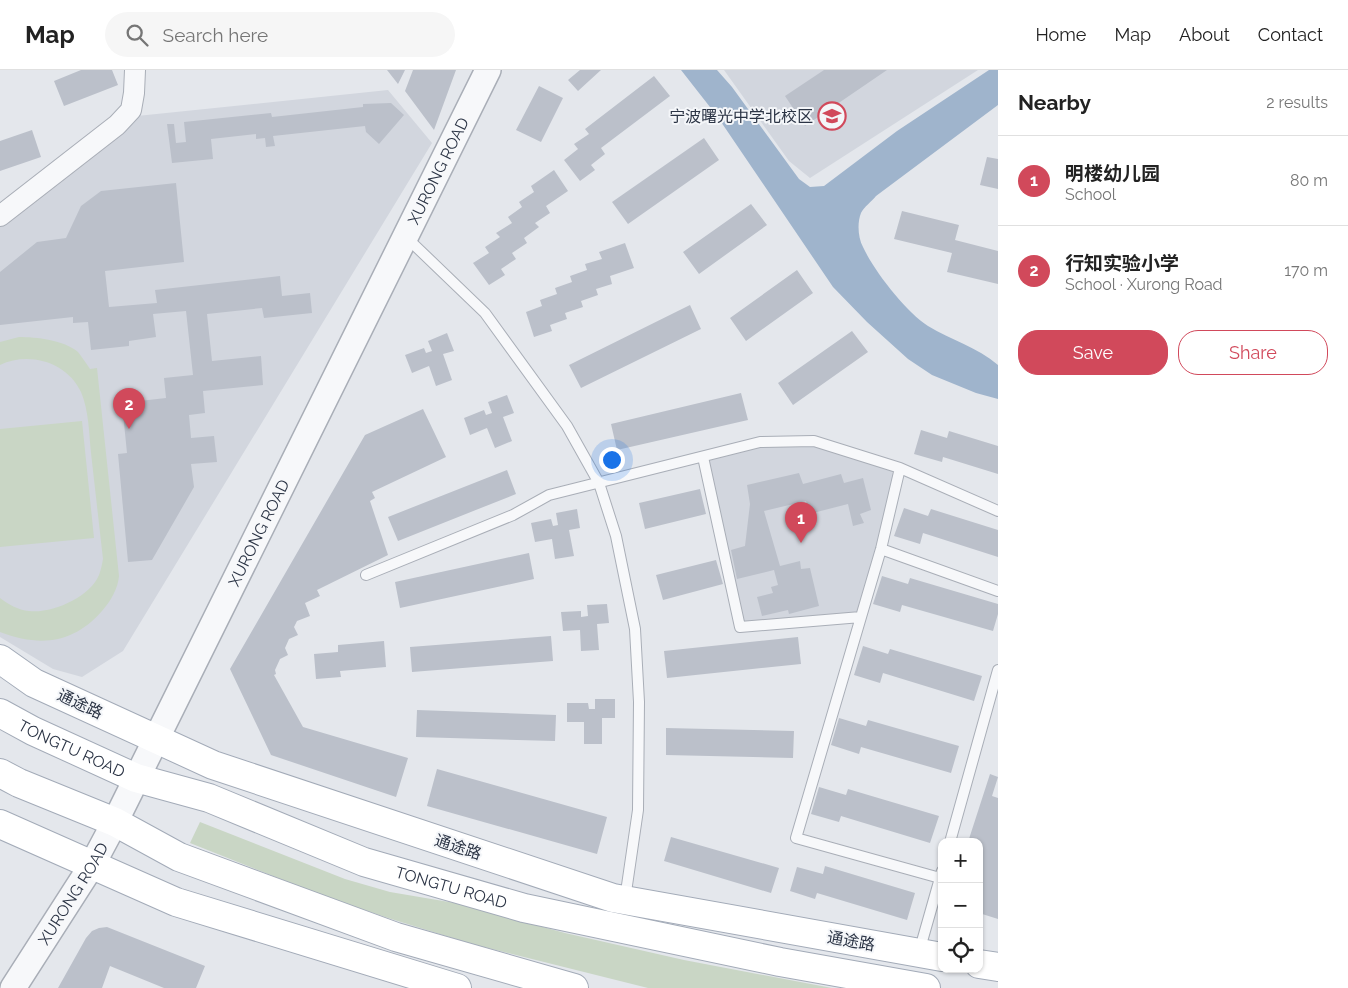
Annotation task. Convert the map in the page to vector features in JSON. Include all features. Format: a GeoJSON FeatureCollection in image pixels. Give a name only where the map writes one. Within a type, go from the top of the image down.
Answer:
{"type":"FeatureCollection","features":[{"type":"Feature","properties":{"kind":"main road","name":"通途路"},"geometry":{"type":"LineString","coordinates":[[0,659],[34,683],[213,765],[604,895],[930,955]]}},
{"type":"Feature","properties":{"kind":"main road","name":"TONGTU ROAD"},"geometry":{"type":"LineString","coordinates":[[0,713],[33,731],[136,778],[209,798],[364,862],[524,908],[780,962],[926,988]]}},
{"type":"Feature","properties":{"kind":"main road"},"geometry":{"type":"LineString","coordinates":[[0,773],[19,783],[115,822],[179,857],[396,937],[574,988]]}},
{"type":"Feature","properties":{"kind":"main road"},"geometry":{"type":"LineString","coordinates":[[0,824],[176,902],[457,988]]}},
{"type":"Feature","properties":{"kind":"main road"},"geometry":{"type":"LineString","coordinates":[[983,965],[998,967]]}},
{"type":"Feature","properties":{"kind":"street"},"geometry":{"type":"LineString","coordinates":[[0,216],[117,125],[131,110],[135,70]]}},
{"type":"Feature","properties":{"kind":"street","name":"XURONG ROAD"},"geometry":{"type":"LineString","coordinates":[[13,988],[92,865],[115,822],[488,70]]}},
{"type":"Feature","properties":{"kind":"lane"},"geometry":{"type":"LineString","coordinates":[[406,237],[485,313],[567,426],[599,483],[616,536],[635,629],[639,702],[638,810],[625,900]]}},
{"type":"Feature","properties":{"kind":"lane"},"geometry":{"type":"LineString","coordinates":[[366,575],[513,514],[549,495],[760,442],[814,441],[900,468],[998,511]]}},
{"type":"Feature","properties":{"kind":"lane"},"geometry":{"type":"LineString","coordinates":[[703,457],[740,627],[861,617]]}},
{"type":"Feature","properties":{"kind":"lane"},"geometry":{"type":"LineString","coordinates":[[900,468],[881,549],[796,838],[938,874]]}},
{"type":"Feature","properties":{"kind":"lane"},"geometry":{"type":"LineString","coordinates":[[881,549],[998,591]]}},
{"type":"Feature","properties":{"kind":"lane"},"geometry":{"type":"LineString","coordinates":[[951,838],[998,670]]}},
{"type":"Feature","properties":{"kind":"lane"},"geometry":{"type":"LineString","coordinates":[[930,955],[940,883]]}},
{"type":"Feature","properties":{"kind":"shaded area","name":"宁波曙光中学北校区"},"geometry":{"type":"Polygon","coordinates":[[[724,70],[978,70],[810,178],[789,161],[724,70]]]}},
{"type":"Feature","properties":{"kind":"shaded area"},"geometry":{"type":"Polygon","coordinates":[[[388,90],[432,143],[123,651],[82,677],[53,669],[0,637],[0,222],[137,116],[388,90]]]}},
{"type":"Feature","properties":{"kind":"shaded area"},"geometry":{"type":"Polygon","coordinates":[[[814,443],[898,469],[860,616],[740,626],[703,457],[760,444],[814,443]]]}},
{"type":"Feature","properties":{"kind":"green space"},"geometry":{"type":"Polygon","coordinates":[[[19,337],[58,342],[78,352],[90,369],[97,368],[119,576],[116,590],[102,611],[91,622],[68,636],[55,640],[29,640],[0,632],[0,598],[13,606],[25,610],[48,610],[79,597],[88,590],[99,575],[103,559],[88,422],[81,392],[67,373],[46,362],[35,359],[11,361],[0,365],[0,342],[19,337]]]}},
{"type":"Feature","properties":{"kind":"green space"},"geometry":{"type":"Polygon","coordinates":[[[82,421],[94,538],[0,547],[0,429],[82,421]]]}},
{"type":"Feature","properties":{"kind":"green space"},"geometry":{"type":"Polygon","coordinates":[[[200,822],[345,879],[390,892],[455,903],[565,933],[684,960],[832,988],[648,988],[472,944],[321,895],[190,843],[200,822]]]}},
{"type":"Feature","properties":{"kind":"water"},"geometry":{"type":"Polygon","coordinates":[[[681,70],[717,70],[732,87],[799,179],[810,187],[824,186],[897,131],[989,70],[998,70],[998,105],[876,196],[861,213],[859,235],[861,243],[875,268],[891,290],[919,320],[973,348],[998,365],[998,399],[976,393],[932,375],[908,359],[867,322],[833,287],[717,116],[681,70]]]}},
{"type":"Feature","properties":{"kind":"building"},"geometry":{"type":"Polygon","coordinates":[[[81,70],[112,70],[118,85],[64,106],[54,81],[81,70]]]}},
{"type":"Feature","properties":{"kind":"building"},"geometry":{"type":"Polygon","coordinates":[[[387,70],[405,70],[398,84],[387,70]]]}},
{"type":"Feature","properties":{"kind":"building"},"geometry":{"type":"Polygon","coordinates":[[[413,70],[456,70],[434,130],[405,91],[413,70]]]}},
{"type":"Feature","properties":{"kind":"building"},"geometry":{"type":"Polygon","coordinates":[[[580,70],[601,70],[578,91],[568,80],[580,70]]]}},
{"type":"Feature","properties":{"kind":"building"},"geometry":{"type":"Polygon","coordinates":[[[824,70],[887,70],[805,126],[785,96],[824,70]]]}},
{"type":"Feature","properties":{"kind":"building"},"geometry":{"type":"Polygon","coordinates":[[[654,76],[670,96],[601,148],[605,154],[591,165],[595,170],[580,181],[564,160],[578,149],[574,144],[589,134],[585,129],[654,76]]]}},
{"type":"Feature","properties":{"kind":"building"},"geometry":{"type":"Polygon","coordinates":[[[539,86],[563,98],[541,142],[516,130],[539,86]]]}},
{"type":"Feature","properties":{"kind":"building"},"geometry":{"type":"Polygon","coordinates":[[[391,103],[404,115],[379,144],[366,132],[365,126],[273,136],[275,146],[266,147],[265,138],[256,139],[256,134],[211,139],[213,159],[172,163],[167,124],[174,124],[176,143],[186,142],[184,122],[271,113],[272,117],[363,107],[363,104],[391,103]]]}},
{"type":"Feature","properties":{"kind":"building"},"geometry":{"type":"Polygon","coordinates":[[[32,130],[41,157],[0,171],[0,141],[32,130]]]}},
{"type":"Feature","properties":{"kind":"building"},"geometry":{"type":"Polygon","coordinates":[[[704,138],[719,160],[628,224],[612,202],[704,138]]]}},
{"type":"Feature","properties":{"kind":"building"},"geometry":{"type":"Polygon","coordinates":[[[987,157],[998,159],[998,189],[980,185],[987,157]]]}},
{"type":"Feature","properties":{"kind":"building"},"geometry":{"type":"Polygon","coordinates":[[[554,170],[568,191],[546,206],[550,213],[535,223],[539,227],[524,238],[527,243],[512,253],[516,259],[501,269],[505,275],[489,285],[473,263],[489,253],[485,247],[500,237],[496,233],[512,223],[508,217],[522,207],[519,202],[534,192],[531,186],[554,170]]]}},
{"type":"Feature","properties":{"kind":"building"},"geometry":{"type":"Polygon","coordinates":[[[176,183],[184,262],[105,271],[109,307],[157,303],[155,290],[280,276],[282,296],[310,293],[312,313],[264,318],[262,308],[207,314],[212,361],[261,356],[263,385],[203,391],[205,413],[189,415],[191,438],[214,436],[217,462],[191,464],[194,487],[152,560],[128,562],[118,454],[127,453],[122,403],[166,398],[164,378],[193,375],[186,311],[153,314],[156,337],[129,341],[129,346],[91,350],[88,322],[73,323],[73,317],[0,325],[0,272],[37,242],[66,238],[81,206],[101,191],[176,183]]]}},
{"type":"Feature","properties":{"kind":"building"},"geometry":{"type":"Polygon","coordinates":[[[751,204],[767,225],[699,274],[683,252],[751,204]]]}},
{"type":"Feature","properties":{"kind":"building"},"geometry":{"type":"Polygon","coordinates":[[[902,211],[959,225],[955,240],[998,251],[998,284],[947,272],[952,253],[894,239],[902,211]]]}},
{"type":"Feature","properties":{"kind":"building"},"geometry":{"type":"Polygon","coordinates":[[[625,243],[634,268],[610,276],[612,284],[596,289],[598,295],[581,301],[583,307],[565,313],[567,319],[550,325],[552,331],[534,337],[526,312],[542,306],[540,300],[557,294],[555,288],[572,282],[570,276],[587,270],[585,264],[602,259],[599,252],[625,243]]]}},
{"type":"Feature","properties":{"kind":"building"},"geometry":{"type":"Polygon","coordinates":[[[797,270],[813,293],[746,341],[730,318],[797,270]]]}},
{"type":"Feature","properties":{"kind":"building"},"geometry":{"type":"Polygon","coordinates":[[[690,305],[701,329],[581,388],[569,365],[690,305]]]}},
{"type":"Feature","properties":{"kind":"building"},"geometry":{"type":"Polygon","coordinates":[[[852,331],[868,352],[793,405],[778,383],[852,331]]]}},
{"type":"Feature","properties":{"kind":"building"},"geometry":{"type":"Polygon","coordinates":[[[447,333],[454,351],[443,354],[452,380],[436,386],[429,366],[412,373],[405,355],[424,348],[426,353],[432,351],[428,341],[447,333]]]}},
{"type":"Feature","properties":{"kind":"building"},"geometry":{"type":"Polygon","coordinates":[[[741,393],[748,420],[617,450],[611,424],[741,393]]]}},
{"type":"Feature","properties":{"kind":"building"},"geometry":{"type":"Polygon","coordinates":[[[507,395],[514,413],[503,417],[512,441],[495,448],[487,428],[470,435],[464,418],[484,410],[486,415],[492,413],[488,402],[507,395]]]}},
{"type":"Feature","properties":{"kind":"building"},"geometry":{"type":"Polygon","coordinates":[[[423,409],[446,457],[372,492],[375,498],[370,501],[388,555],[317,590],[320,596],[305,603],[310,616],[297,621],[294,627],[298,635],[289,639],[285,648],[288,655],[280,659],[275,670],[276,674],[274,675],[303,727],[408,758],[396,797],[271,755],[230,669],[365,435],[423,409]]]}},
{"type":"Feature","properties":{"kind":"building"},"geometry":{"type":"Polygon","coordinates":[[[921,430],[947,438],[949,431],[998,446],[998,474],[943,457],[942,462],[914,454],[921,430]]]}},
{"type":"Feature","properties":{"kind":"building"},"geometry":{"type":"Polygon","coordinates":[[[507,470],[516,494],[398,541],[388,517],[507,470]]]}},
{"type":"Feature","properties":{"kind":"building"},"geometry":{"type":"Polygon","coordinates":[[[799,473],[803,484],[841,474],[844,483],[863,478],[871,510],[860,514],[864,523],[853,526],[848,504],[809,514],[806,501],[764,511],[780,566],[800,561],[801,569],[810,568],[819,606],[789,614],[788,610],[762,616],[757,597],[773,593],[771,587],[778,585],[774,570],[737,579],[731,550],[745,546],[750,504],[747,485],[799,473]]]}},
{"type":"Feature","properties":{"kind":"building"},"geometry":{"type":"Polygon","coordinates":[[[700,489],[706,514],[645,529],[639,503],[700,489]]]}},
{"type":"Feature","properties":{"kind":"building"},"geometry":{"type":"Polygon","coordinates":[[[904,508],[928,516],[931,509],[998,530],[998,557],[923,533],[920,544],[894,536],[904,508]]]}},
{"type":"Feature","properties":{"kind":"building"},"geometry":{"type":"Polygon","coordinates":[[[577,509],[580,528],[569,530],[574,556],[555,559],[552,539],[535,542],[531,523],[551,519],[553,526],[558,525],[556,513],[577,509]]]}},
{"type":"Feature","properties":{"kind":"building"},"geometry":{"type":"Polygon","coordinates":[[[529,553],[534,579],[400,608],[395,582],[529,553]]]}},
{"type":"Feature","properties":{"kind":"building"},"geometry":{"type":"Polygon","coordinates":[[[716,560],[723,584],[663,600],[656,575],[716,560]]]}},
{"type":"Feature","properties":{"kind":"building"},"geometry":{"type":"Polygon","coordinates":[[[882,576],[908,584],[910,578],[998,604],[998,614],[993,631],[902,605],[900,612],[873,604],[882,576]]]}},
{"type":"Feature","properties":{"kind":"building"},"geometry":{"type":"Polygon","coordinates":[[[607,604],[609,623],[597,624],[599,650],[581,651],[580,630],[563,631],[561,612],[581,611],[581,617],[588,616],[587,605],[607,604]]]}},
{"type":"Feature","properties":{"kind":"building"},"geometry":{"type":"Polygon","coordinates":[[[551,636],[553,661],[412,672],[410,647],[551,636]]]}},
{"type":"Feature","properties":{"kind":"building"},"geometry":{"type":"Polygon","coordinates":[[[798,637],[801,664],[667,678],[664,651],[798,637]]]}},
{"type":"Feature","properties":{"kind":"building"},"geometry":{"type":"Polygon","coordinates":[[[384,641],[386,667],[340,671],[341,677],[316,679],[314,654],[338,652],[338,645],[384,641]]]}},
{"type":"Feature","properties":{"kind":"building"},"geometry":{"type":"Polygon","coordinates":[[[863,646],[888,654],[890,649],[982,676],[974,701],[883,673],[880,683],[854,675],[863,646]]]}},
{"type":"Feature","properties":{"kind":"building"},"geometry":{"type":"Polygon","coordinates":[[[595,699],[615,699],[615,718],[602,718],[602,744],[584,744],[584,722],[567,722],[567,703],[588,703],[589,709],[595,709],[595,699]]]}},
{"type":"Feature","properties":{"kind":"building"},"geometry":{"type":"Polygon","coordinates":[[[417,710],[556,715],[555,741],[416,737],[417,710]]]}},
{"type":"Feature","properties":{"kind":"building"},"geometry":{"type":"Polygon","coordinates":[[[839,718],[866,726],[868,720],[959,746],[951,773],[861,747],[859,754],[831,745],[839,718]]]}},
{"type":"Feature","properties":{"kind":"building"},"geometry":{"type":"Polygon","coordinates":[[[666,728],[794,731],[793,758],[666,755],[666,728]]]}},
{"type":"Feature","properties":{"kind":"building"},"geometry":{"type":"Polygon","coordinates":[[[437,769],[607,817],[597,854],[427,806],[437,769]]]}},
{"type":"Feature","properties":{"kind":"building"},"geometry":{"type":"Polygon","coordinates":[[[990,774],[998,777],[992,796],[998,798],[998,919],[983,914],[983,838],[969,838],[990,774]]]}},
{"type":"Feature","properties":{"kind":"building"},"geometry":{"type":"Polygon","coordinates":[[[819,787],[846,795],[848,789],[939,816],[930,843],[841,816],[839,822],[811,814],[819,787]]]}},
{"type":"Feature","properties":{"kind":"building"},"geometry":{"type":"Polygon","coordinates":[[[671,837],[779,868],[771,893],[664,861],[671,837]]]}},
{"type":"Feature","properties":{"kind":"building"},"geometry":{"type":"Polygon","coordinates":[[[825,866],[915,893],[907,920],[817,893],[815,899],[790,891],[797,867],[823,874],[825,866]]]}},
{"type":"Feature","properties":{"kind":"building"},"geometry":{"type":"Polygon","coordinates":[[[107,927],[205,966],[196,988],[164,988],[110,966],[102,988],[58,988],[86,938],[92,931],[107,927]]]}},
{"type":"Feature","properties":{"kind":"place","name":"宁波曙光中学北校区"},"geometry":{"type":"Point","coordinates":[832,116]}},
{"type":"Feature","properties":{"kind":"place","name":"行知实验小学"},"geometry":{"type":"Point","coordinates":[129,429]}},
{"type":"Feature","properties":{"kind":"place","name":"明楼幼儿园"},"geometry":{"type":"Point","coordinates":[801,543]}}]}
